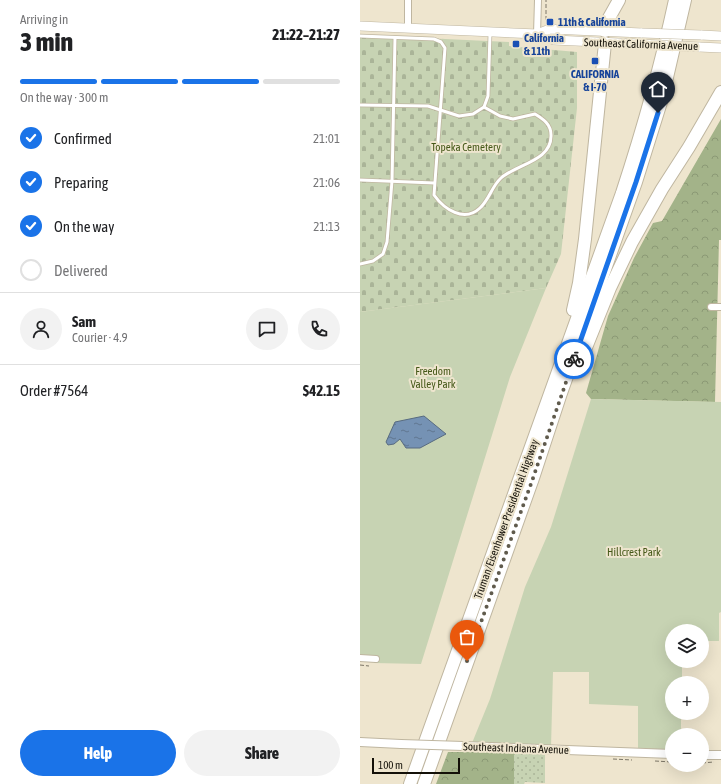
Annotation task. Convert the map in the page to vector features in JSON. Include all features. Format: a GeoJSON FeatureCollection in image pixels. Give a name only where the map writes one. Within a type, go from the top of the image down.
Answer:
{"type":"FeatureCollection","features":[{"type":"Feature","properties":{"kind":"highway"},"geometry":{"type":"LineString","coordinates":[[570,339],[570,322],[579,283],[585,239],[606,25],[619,0]]}},
{"type":"Feature","properties":{"kind":"highway","name":"Truman/Eisenhower Presidential Highway"},"geometry":{"type":"LineString","coordinates":[[410,784],[638,145],[662,60],[675,0]]}},
{"type":"Feature","properties":{"kind":"highway","name":"Truman/Eisenhower Presidential Highway"},"geometry":{"type":"LineString","coordinates":[[424,784],[532,481],[560,396],[625,216],[648,147],[671,64],[685,0]]}},
{"type":"Feature","properties":{"kind":"highway"},"geometry":{"type":"LineString","coordinates":[[532,481],[607,295],[622,262],[662,189],[689,147],[721,92]]}},
{"type":"Feature","properties":{"kind":"main road","name":"Southeast California Avenue"},"geometry":{"type":"LineString","coordinates":[[360,26],[537,34],[550,29],[640,44],[721,48]]}},
{"type":"Feature","properties":{"kind":"main road","name":"Southeast California Avenue"},"geometry":{"type":"LineString","coordinates":[[605,37],[642,33],[721,36]]}},
{"type":"Feature","properties":{"kind":"street"},"geometry":{"type":"LineString","coordinates":[[408,0],[408,28]]}},
{"type":"Feature","properties":{"kind":"street"},"geometry":{"type":"LineString","coordinates":[[537,34],[538,0]]}},
{"type":"Feature","properties":{"kind":"street"},"geometry":{"type":"LineString","coordinates":[[711,307],[721,307]]}},
{"type":"Feature","properties":{"kind":"street"},"geometry":{"type":"LineString","coordinates":[[360,658],[376,659]]}},
{"type":"Feature","properties":{"kind":"street","name":"Southeast Indiana Avenue"},"geometry":{"type":"LineString","coordinates":[[360,742],[665,754]]}},
{"type":"Feature","properties":{"kind":"street"},"geometry":{"type":"LineString","coordinates":[[709,755],[721,755]]}},
{"type":"Feature","properties":{"kind":"lane"},"geometry":{"type":"LineString","coordinates":[[360,105],[428,106],[459,116],[473,114],[484,107],[488,96],[490,32]]}},
{"type":"Feature","properties":{"kind":"lane"},"geometry":{"type":"LineString","coordinates":[[360,36],[434,39],[441,42],[445,48],[434,195],[440,203],[450,210],[460,214],[470,214],[481,208],[499,179],[546,152],[551,142],[551,130],[545,120],[535,114],[513,119],[500,116],[484,107]]}},
{"type":"Feature","properties":{"kind":"lane"},"geometry":{"type":"LineString","coordinates":[[360,264],[373,261],[383,254],[387,242],[392,181],[395,38]]}},
{"type":"Feature","properties":{"kind":"lane"},"geometry":{"type":"LineString","coordinates":[[360,180],[434,183]]}},
{"type":"Feature","properties":{"kind":"path"},"geometry":{"type":"LineString","coordinates":[[546,0],[546,20]]}},
{"type":"Feature","properties":{"kind":"path"},"geometry":{"type":"LineString","coordinates":[[360,665],[368,666]]}},
{"type":"Feature","properties":{"kind":"path"},"geometry":{"type":"LineString","coordinates":[[709,762],[714,762]]}},
{"type":"Feature","properties":{"kind":"green space","name":"Topeka Cemetery"},"geometry":{"type":"Polygon","coordinates":[[[360,35],[509,42],[509,46],[577,52],[577,108],[561,254],[546,288],[360,312],[360,35]]]}},
{"type":"Feature","properties":{"kind":"green space"},"geometry":{"type":"Polygon","coordinates":[[[721,119],[721,240],[719,240],[715,402],[591,399],[586,393],[608,316],[634,258],[653,223],[662,221],[721,119]]]}},
{"type":"Feature","properties":{"kind":"green space","name":"Freedom Valley Park"},"geometry":{"type":"Polygon","coordinates":[[[546,288],[510,377],[421,664],[374,663],[373,655],[360,655],[360,312],[546,288]]]}},
{"type":"Feature","properties":{"kind":"green space","name":"Hillcrest Park"},"geometry":{"type":"Polygon","coordinates":[[[591,399],[721,402],[721,612],[719,613],[719,641],[709,641],[709,624],[665,624],[665,668],[682,668],[682,676],[665,676],[665,720],[681,720],[681,728],[665,728],[665,751],[638,750],[638,706],[589,704],[589,672],[553,672],[551,747],[472,743],[490,699],[525,587],[551,527],[591,399]]]}},
{"type":"Feature","properties":{"kind":"green space"},"geometry":{"type":"Polygon","coordinates":[[[448,752],[514,752],[514,784],[436,784],[448,752]]]}},
{"type":"Feature","properties":{"kind":"green space"},"geometry":{"type":"Polygon","coordinates":[[[514,752],[545,752],[545,783],[525,782],[524,784],[514,784],[514,752]]]}},
{"type":"Feature","properties":{"kind":"water"},"geometry":{"type":"Polygon","coordinates":[[[424,416],[446,434],[420,448],[406,448],[400,439],[394,444],[388,445],[386,442],[395,422],[424,416]]]}},
{"type":"Feature","properties":{"kind":"way so far"},"geometry":{"type":"LineString","coordinates":[[467,661],[574,359]]}},
{"type":"Feature","properties":{"kind":"place","name":"11th & California"},"geometry":{"type":"Point","coordinates":[550,22]}},
{"type":"Feature","properties":{"kind":"place","name":"California & 11th"},"geometry":{"type":"Point","coordinates":[516,44]}},
{"type":"Feature","properties":{"kind":"place","name":"CALIFORNIA & I-70"},"geometry":{"type":"Point","coordinates":[595,61]}},
{"type":"Feature","properties":{"kind":"route"},"geometry":{"type":"LineString","coordinates":[[574,359],[625,216],[658,113]]}}]}
